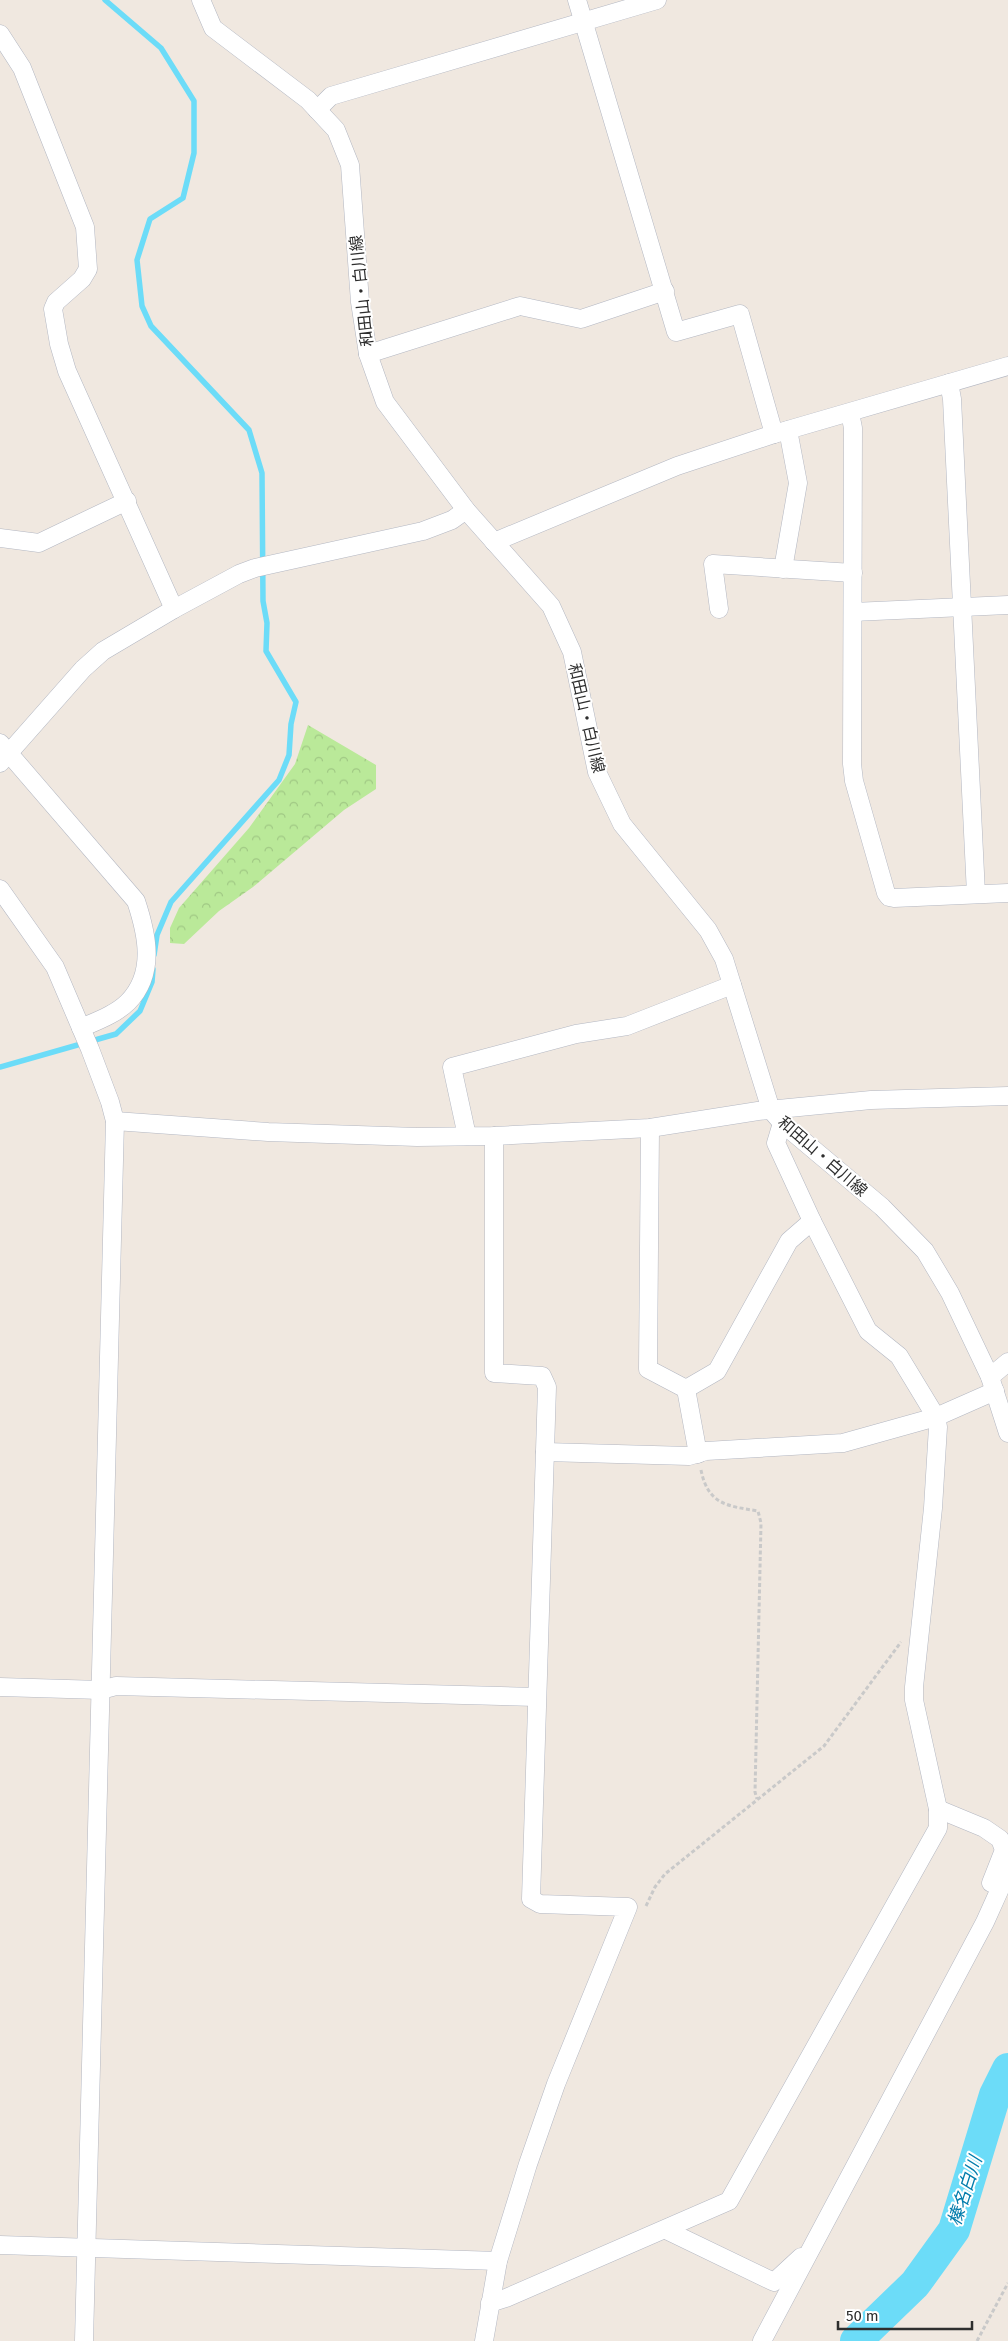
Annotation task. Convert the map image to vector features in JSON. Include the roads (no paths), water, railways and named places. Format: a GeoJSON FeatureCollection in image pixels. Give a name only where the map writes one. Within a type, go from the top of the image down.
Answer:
{"type":"FeatureCollection","features":[{"type":"Feature","properties":{"kind":"street","name":"和田山・白川線"},"geometry":{"type":"LineString","coordinates":[[201,0],[213,28],[308,100],[336,130],[350,165],[360,302],[368,354],[385,402],[466,510],[551,606],[572,652],[597,772],[622,824],[708,930],[724,959],[777,1116],[882,1207],[925,1252],[950,1293],[992,1384],[1008,1433]]}},
{"type":"Feature","properties":{"kind":"street"},"geometry":{"type":"LineString","coordinates":[[577,0],[676,332],[740,314],[798,483],[783,569]]}},
{"type":"Feature","properties":{"kind":"street"},"geometry":{"type":"LineString","coordinates":[[317,110],[331,96],[657,0]]}},
{"type":"Feature","properties":{"kind":"street"},"geometry":{"type":"LineString","coordinates":[[0,34],[22,68],[85,226],[88,269],[82,279],[56,302],[54,309],[67,371],[174,609]]}},
{"type":"Feature","properties":{"kind":"street"},"geometry":{"type":"LineString","coordinates":[[368,354],[520,306],[581,319],[665,292]]}},
{"type":"Feature","properties":{"kind":"street"},"geometry":{"type":"LineString","coordinates":[[494,542],[677,466],[781,432],[1008,366]]}},
{"type":"Feature","properties":{"kind":"street"},"geometry":{"type":"LineString","coordinates":[[949,383],[952,399],[976,894]]}},
{"type":"Feature","properties":{"kind":"street"},"geometry":{"type":"LineString","coordinates":[[850,413],[853,428],[854,780],[886,893],[889,897],[894,898],[1008,893]]}},
{"type":"Feature","properties":{"kind":"street"},"geometry":{"type":"LineString","coordinates":[[0,538],[39,543],[127,501]]}},
{"type":"Feature","properties":{"kind":"street"},"geometry":{"type":"LineString","coordinates":[[82,1029],[128,1002],[136,991],[148,960],[142,919],[136,900],[3,753],[83,669],[103,651],[174,609],[239,574],[254,568],[423,531],[452,520],[466,510]]}},
{"type":"Feature","properties":{"kind":"street"},"geometry":{"type":"LineString","coordinates":[[719,609],[713,564],[853,573]]}},
{"type":"Feature","properties":{"kind":"street"},"geometry":{"type":"LineString","coordinates":[[853,612],[1008,605]]}},
{"type":"Feature","properties":{"kind":"street"},"geometry":{"type":"LineString","coordinates":[[0,889],[55,967],[90,1049],[110,1102],[115,1121],[84,2341]]}},
{"type":"Feature","properties":{"kind":"street"},"geometry":{"type":"LineString","coordinates":[[467,1136],[452,1067],[576,1034],[627,1026],[732,985]]}},
{"type":"Feature","properties":{"kind":"street"},"geometry":{"type":"LineString","coordinates":[[115,1121],[268,1132],[417,1137],[494,1136],[650,1128],[777,1116],[871,1100],[1008,1096]]}},
{"type":"Feature","properties":{"kind":"street"},"geometry":{"type":"LineString","coordinates":[[490,2302],[506,2298],[729,2202],[938,1828],[938,1809],[914,1700],[938,1427],[936,1417],[899,1356],[868,1331],[812,1221],[776,1143],[777,1116]]}},
{"type":"Feature","properties":{"kind":"street"},"geometry":{"type":"LineString","coordinates":[[650,1128],[648,1369],[686,1389]]}},
{"type":"Feature","properties":{"kind":"street"},"geometry":{"type":"LineString","coordinates":[[484,2341],[498,2261],[528,2164],[556,2084],[628,1907],[540,1904],[531,1899],[547,1387],[542,1376],[494,1373],[494,1136]]}},
{"type":"Feature","properties":{"kind":"street"},"geometry":{"type":"LineString","coordinates":[[686,1389],[718,1371],[789,1241],[812,1221]]}},
{"type":"Feature","properties":{"kind":"street"},"geometry":{"type":"LineString","coordinates":[[545,1452],[689,1456],[706,1451],[843,1443],[936,1417],[992,1384],[1008,1362]]}},
{"type":"Feature","properties":{"kind":"street"},"geometry":{"type":"LineString","coordinates":[[686,1389],[698,1454]]}},
{"type":"Feature","properties":{"kind":"street"},"geometry":{"type":"LineString","coordinates":[[0,1687],[101,1690],[116,1686],[536,1697]]}},
{"type":"Feature","properties":{"kind":"street"},"geometry":{"type":"LineString","coordinates":[[938,1809],[984,1828],[1000,1839],[1004,1850],[984,1899],[985,1922]]}},
{"type":"Feature","properties":{"kind":"street"},"geometry":{"type":"LineString","coordinates":[[762,2341],[985,1922],[1008,1871]]}},
{"type":"Feature","properties":{"kind":"street"},"geometry":{"type":"LineString","coordinates":[[666,2230],[774,2282],[813,2246]]}},
{"type":"Feature","properties":{"kind":"street"},"geometry":{"type":"LineString","coordinates":[[0,2245],[498,2261]]}},
{"type":"Feature","properties":{"kind":"waterway"},"geometry":{"type":"LineString","coordinates":[[105,0],[161,48],[194,101],[194,153],[183,198],[150,219],[137,260],[142,306],[151,326],[249,430],[262,473],[263,601],[267,623],[266,651],[296,702],[291,724],[289,755],[279,780],[171,902],[157,935],[154,955]]}},
{"type":"Feature","properties":{"kind":"waterway"},"geometry":{"type":"LineString","coordinates":[[0,1067],[116,1034],[140,1011],[152,982],[153,969]]}},
{"type":"Feature","properties":{"kind":"waterway","name":"榛名白川"},"geometry":{"type":"LineString","coordinates":[[856,2341],[915,2284],[954,2230],[995,2095],[1008,2069]]}}]}
